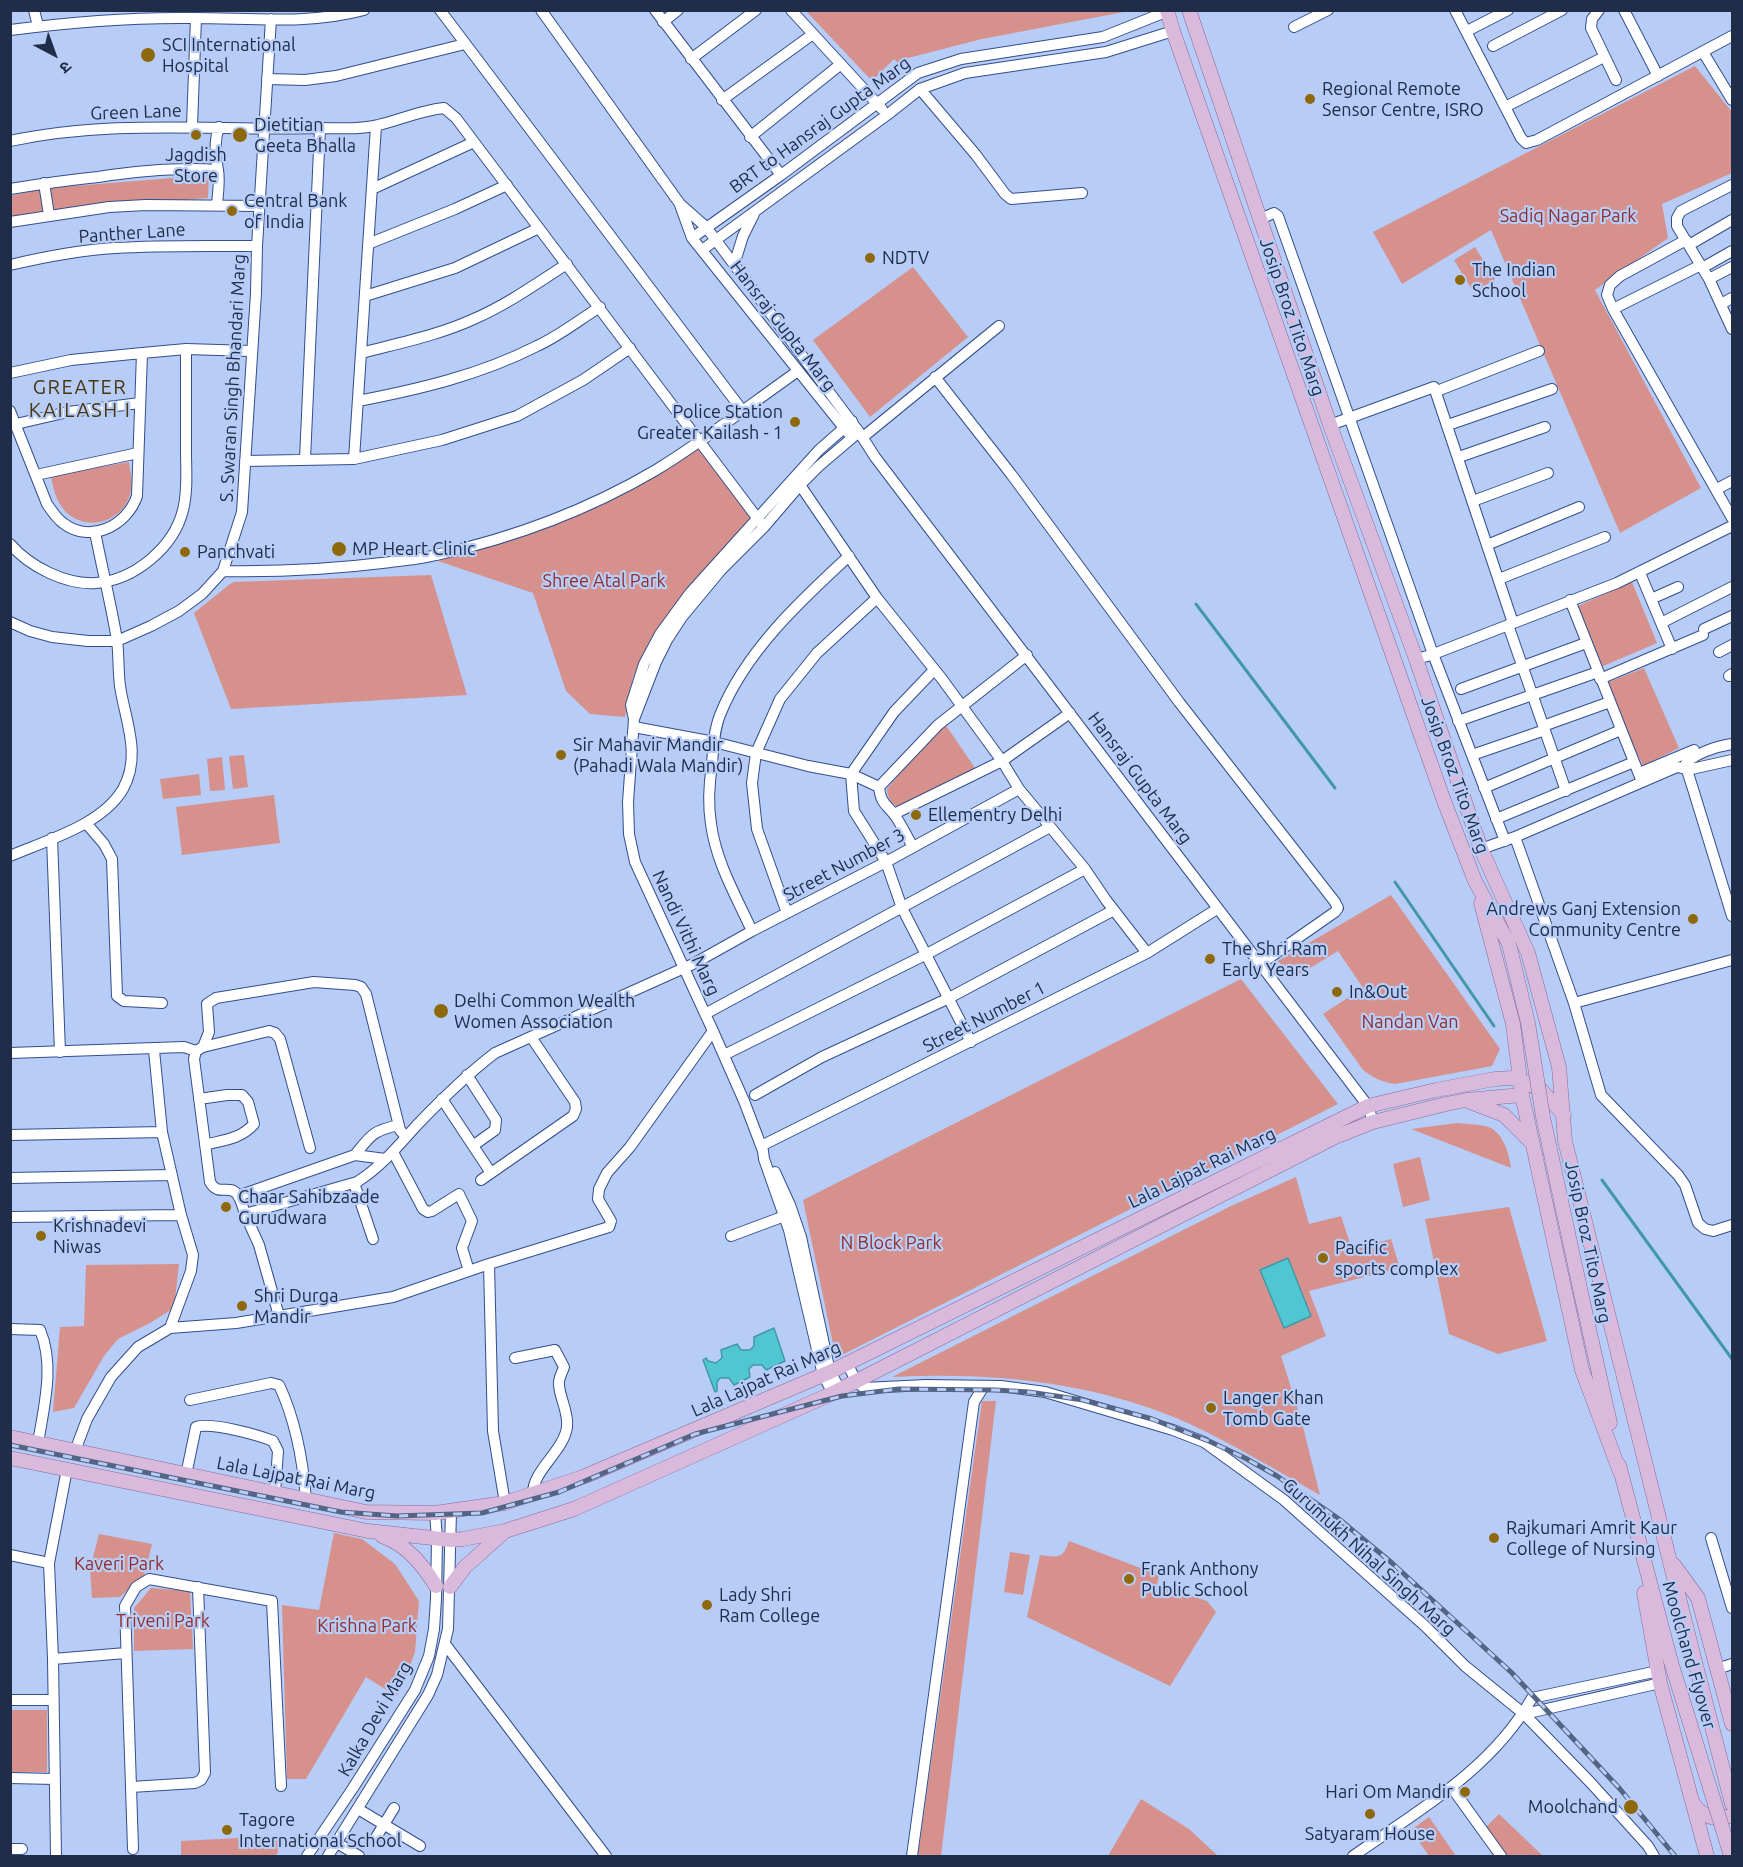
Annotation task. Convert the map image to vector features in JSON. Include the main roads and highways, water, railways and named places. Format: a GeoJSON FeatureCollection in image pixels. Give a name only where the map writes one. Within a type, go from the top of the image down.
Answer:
{"type":"FeatureCollection","features":[{"type":"Feature","properties":{"kind":"main road","name":"Josip Broz Tito Marg"},"geometry":{"type":"LineString","coordinates":[[1167,11],[1440,790],[1475,881],[1509,945],[1528,1023],[1543,1117],[1620,1472],[1645,1567]]}},
{"type":"Feature","properties":{"kind":"main road","name":"Josip Broz Tito Marg"},"geometry":{"type":"LineString","coordinates":[[1194,13],[1260,219],[1330,425],[1416,659],[1481,849],[1528,953],[1559,1067],[1565,1141],[1669,1558]]}},
{"type":"Feature","properties":{"kind":"main road"},"geometry":{"type":"LineString","coordinates":[[1475,881],[1513,1024],[1522,1095],[1582,1370],[1620,1472]]}},
{"type":"Feature","properties":{"kind":"main road"},"geometry":{"type":"LineString","coordinates":[[1516,1051],[1554,1043]]}},
{"type":"Feature","properties":{"kind":"main road"},"geometry":{"type":"LineString","coordinates":[[1495,1079],[1511,1065],[1516,1051]]}},
{"type":"Feature","properties":{"kind":"main road","name":"Lala Lajpat Rai Marg"},"geometry":{"type":"LineString","coordinates":[[10,1437],[366,1512],[435,1513],[505,1503],[583,1477],[827,1373],[1368,1106],[1495,1079],[1520,1080]]}},
{"type":"Feature","properties":{"kind":"main road"},"geometry":{"type":"LineString","coordinates":[[1520,1080],[1541,1090],[1564,1115]]}},
{"type":"Feature","properties":{"kind":"main road","name":"Lala Lajpat Rai Marg"},"geometry":{"type":"LineString","coordinates":[[10,1458],[368,1531],[463,1539],[505,1531],[574,1509],[836,1391],[1335,1137],[1373,1122],[1466,1100],[1522,1095]]}},
{"type":"Feature","properties":{"kind":"main road"},"geometry":{"type":"LineString","coordinates":[[1466,1100],[1504,1115],[1534,1145]]}},
{"type":"Feature","properties":{"kind":"main road"},"geometry":{"type":"LineString","coordinates":[[1011,1283],[1018,1299]]}},
{"type":"Feature","properties":{"kind":"main road"},"geometry":{"type":"LineString","coordinates":[[985,1295],[994,1311]]}},
{"type":"Feature","properties":{"kind":"main road"},"geometry":{"type":"LineString","coordinates":[[368,1531],[390,1539],[408,1551],[424,1567],[443,1593],[465,1567],[505,1531]]}},
{"type":"Feature","properties":{"kind":"main road"},"geometry":{"type":"LineString","coordinates":[[1669,1558],[1698,1598],[1732,1724]]}},
{"type":"Feature","properties":{"kind":"main road","name":"Moolchand Flyover"},"geometry":{"type":"LineString","coordinates":[[1669,1558],[1732,1804]]}},
{"type":"Feature","properties":{"kind":"main road"},"geometry":{"type":"LineString","coordinates":[[1645,1567],[1644,1597],[1659,1677],[1707,1857]]}},
{"type":"Feature","properties":{"kind":"main road","name":"Moolchand Flyover"},"geometry":{"type":"LineString","coordinates":[[1645,1567],[1671,1662],[1731,1857]]}},
{"type":"Feature","properties":{"kind":"main road"},"geometry":{"type":"LineString","coordinates":[[1690,1795],[1697,1808],[1708,1816],[1722,1818],[1732,1815]]}},
{"type":"Feature","properties":{"kind":"waterway"},"geometry":{"type":"LineString","coordinates":[[1196,604],[1335,788]]}},
{"type":"Feature","properties":{"kind":"waterway"},"geometry":{"type":"LineString","coordinates":[[1395,882],[1494,1026]]}},
{"type":"Feature","properties":{"kind":"waterway"},"geometry":{"type":"LineString","coordinates":[[1602,1180],[1732,1359]]}},
{"type":"Feature","properties":{"kind":"railway"},"geometry":{"type":"LineString","coordinates":[[10,1445],[341,1512],[397,1516],[482,1513],[559,1492],[695,1434],[842,1396],[899,1389],[995,1390],[1029,1392],[1083,1400],[1152,1419],[1211,1442],[1277,1476],[1339,1519],[1392,1563],[1512,1673],[1620,1789],[1675,1856]]}},
{"type":"Feature","properties":{"kind":"place","name":"SCI International Hospital"},"geometry":{"type":"Point","coordinates":[148,55]}},
{"type":"Feature","properties":{"kind":"place","name":"Regional Remote Sensor Centre, ISRO"},"geometry":{"type":"Point","coordinates":[1310,99]}},
{"type":"Feature","properties":{"kind":"place","name":"Jagdish Store"},"geometry":{"type":"Point","coordinates":[196,135]}},
{"type":"Feature","properties":{"kind":"place","name":"Dietitian Geeta Bhalla"},"geometry":{"type":"Point","coordinates":[240,135]}},
{"type":"Feature","properties":{"kind":"place","name":"Central Bank of India"},"geometry":{"type":"Point","coordinates":[232,211]}},
{"type":"Feature","properties":{"kind":"place","name":"NDTV"},"geometry":{"type":"Point","coordinates":[870,258]}},
{"type":"Feature","properties":{"kind":"place","name":"The Indian School"},"geometry":{"type":"Point","coordinates":[1460,280]}},
{"type":"Feature","properties":{"kind":"place","name":"Police Station Greater Kailash - 1"},"geometry":{"type":"Point","coordinates":[795,422]}},
{"type":"Feature","properties":{"kind":"place","name":"MP Heart Clinic"},"geometry":{"type":"Point","coordinates":[339,549]}},
{"type":"Feature","properties":{"kind":"place","name":"Panchvati"},"geometry":{"type":"Point","coordinates":[185,552]}},
{"type":"Feature","properties":{"kind":"place","name":"Sir Mahavir Mandir (Pahadi Wala Mandir)"},"geometry":{"type":"Point","coordinates":[561,755]}},
{"type":"Feature","properties":{"kind":"place","name":"Ellementry Delhi"},"geometry":{"type":"Point","coordinates":[916,815]}},
{"type":"Feature","properties":{"kind":"place","name":"Andrews Ganj Extension Community Centre"},"geometry":{"type":"Point","coordinates":[1693,919]}},
{"type":"Feature","properties":{"kind":"place","name":"The Shri Ram Early Years"},"geometry":{"type":"Point","coordinates":[1210,959]}},
{"type":"Feature","properties":{"kind":"place","name":"In&Out"},"geometry":{"type":"Point","coordinates":[1337,992]}},
{"type":"Feature","properties":{"kind":"place","name":"Delhi Common Wealth Women Association"},"geometry":{"type":"Point","coordinates":[441,1011]}},
{"type":"Feature","properties":{"kind":"place","name":"Chaar Sahibzaade Gurudwara"},"geometry":{"type":"Point","coordinates":[226,1207]}},
{"type":"Feature","properties":{"kind":"place","name":"Krishnadevi Niwas"},"geometry":{"type":"Point","coordinates":[41,1236]}},
{"type":"Feature","properties":{"kind":"place","name":"Pacific sports complex"},"geometry":{"type":"Point","coordinates":[1323,1258]}},
{"type":"Feature","properties":{"kind":"place","name":"Shri Durga Mandir"},"geometry":{"type":"Point","coordinates":[242,1306]}},
{"type":"Feature","properties":{"kind":"place","name":"Langer Khan Tomb Gate"},"geometry":{"type":"Point","coordinates":[1211,1408]}},
{"type":"Feature","properties":{"kind":"place","name":"Rajkumari Amrit Kaur College of Nursing"},"geometry":{"type":"Point","coordinates":[1494,1538]}},
{"type":"Feature","properties":{"kind":"place","name":"Frank Anthony Public School"},"geometry":{"type":"Point","coordinates":[1129,1579]}},
{"type":"Feature","properties":{"kind":"place","name":"Lady Shri Ram College"},"geometry":{"type":"Point","coordinates":[707,1605]}},
{"type":"Feature","properties":{"kind":"place","name":"Hari Om Mandir"},"geometry":{"type":"Point","coordinates":[1465,1792]}},
{"type":"Feature","properties":{"kind":"place","name":"Moolchand"},"geometry":{"type":"Point","coordinates":[1631,1807]}},
{"type":"Feature","properties":{"kind":"place","name":"Satyaram House"},"geometry":{"type":"Point","coordinates":[1370,1814]}},
{"type":"Feature","properties":{"kind":"place","name":"Tagore International School"},"geometry":{"type":"Point","coordinates":[227,1830]}},
{"type":"Feature","properties":{"kind":"district","name":"GREATER KAILASH I"},"geometry":{"type":"Point","coordinates":[80,398]}},
{"type":"Feature","properties":{"kind":"park label","name":"Sadiq Nagar Park"},"geometry":{"type":"Point","coordinates":[1568,216]}},
{"type":"Feature","properties":{"kind":"park label","name":"Shree Atal Park"},"geometry":{"type":"Point","coordinates":[604,581]}},
{"type":"Feature","properties":{"kind":"park label","name":"Nandan Van"},"geometry":{"type":"Point","coordinates":[1410,1022]}},
{"type":"Feature","properties":{"kind":"park label","name":"N Block Park"},"geometry":{"type":"Point","coordinates":[891,1243]}},
{"type":"Feature","properties":{"kind":"park label","name":"Kaveri Park"},"geometry":{"type":"Point","coordinates":[119,1564]}},
{"type":"Feature","properties":{"kind":"park label","name":"Triveni Park"},"geometry":{"type":"Point","coordinates":[163,1621]}},
{"type":"Feature","properties":{"kind":"park label","name":"Krishna Park"},"geometry":{"type":"Point","coordinates":[367,1626]}}]}
